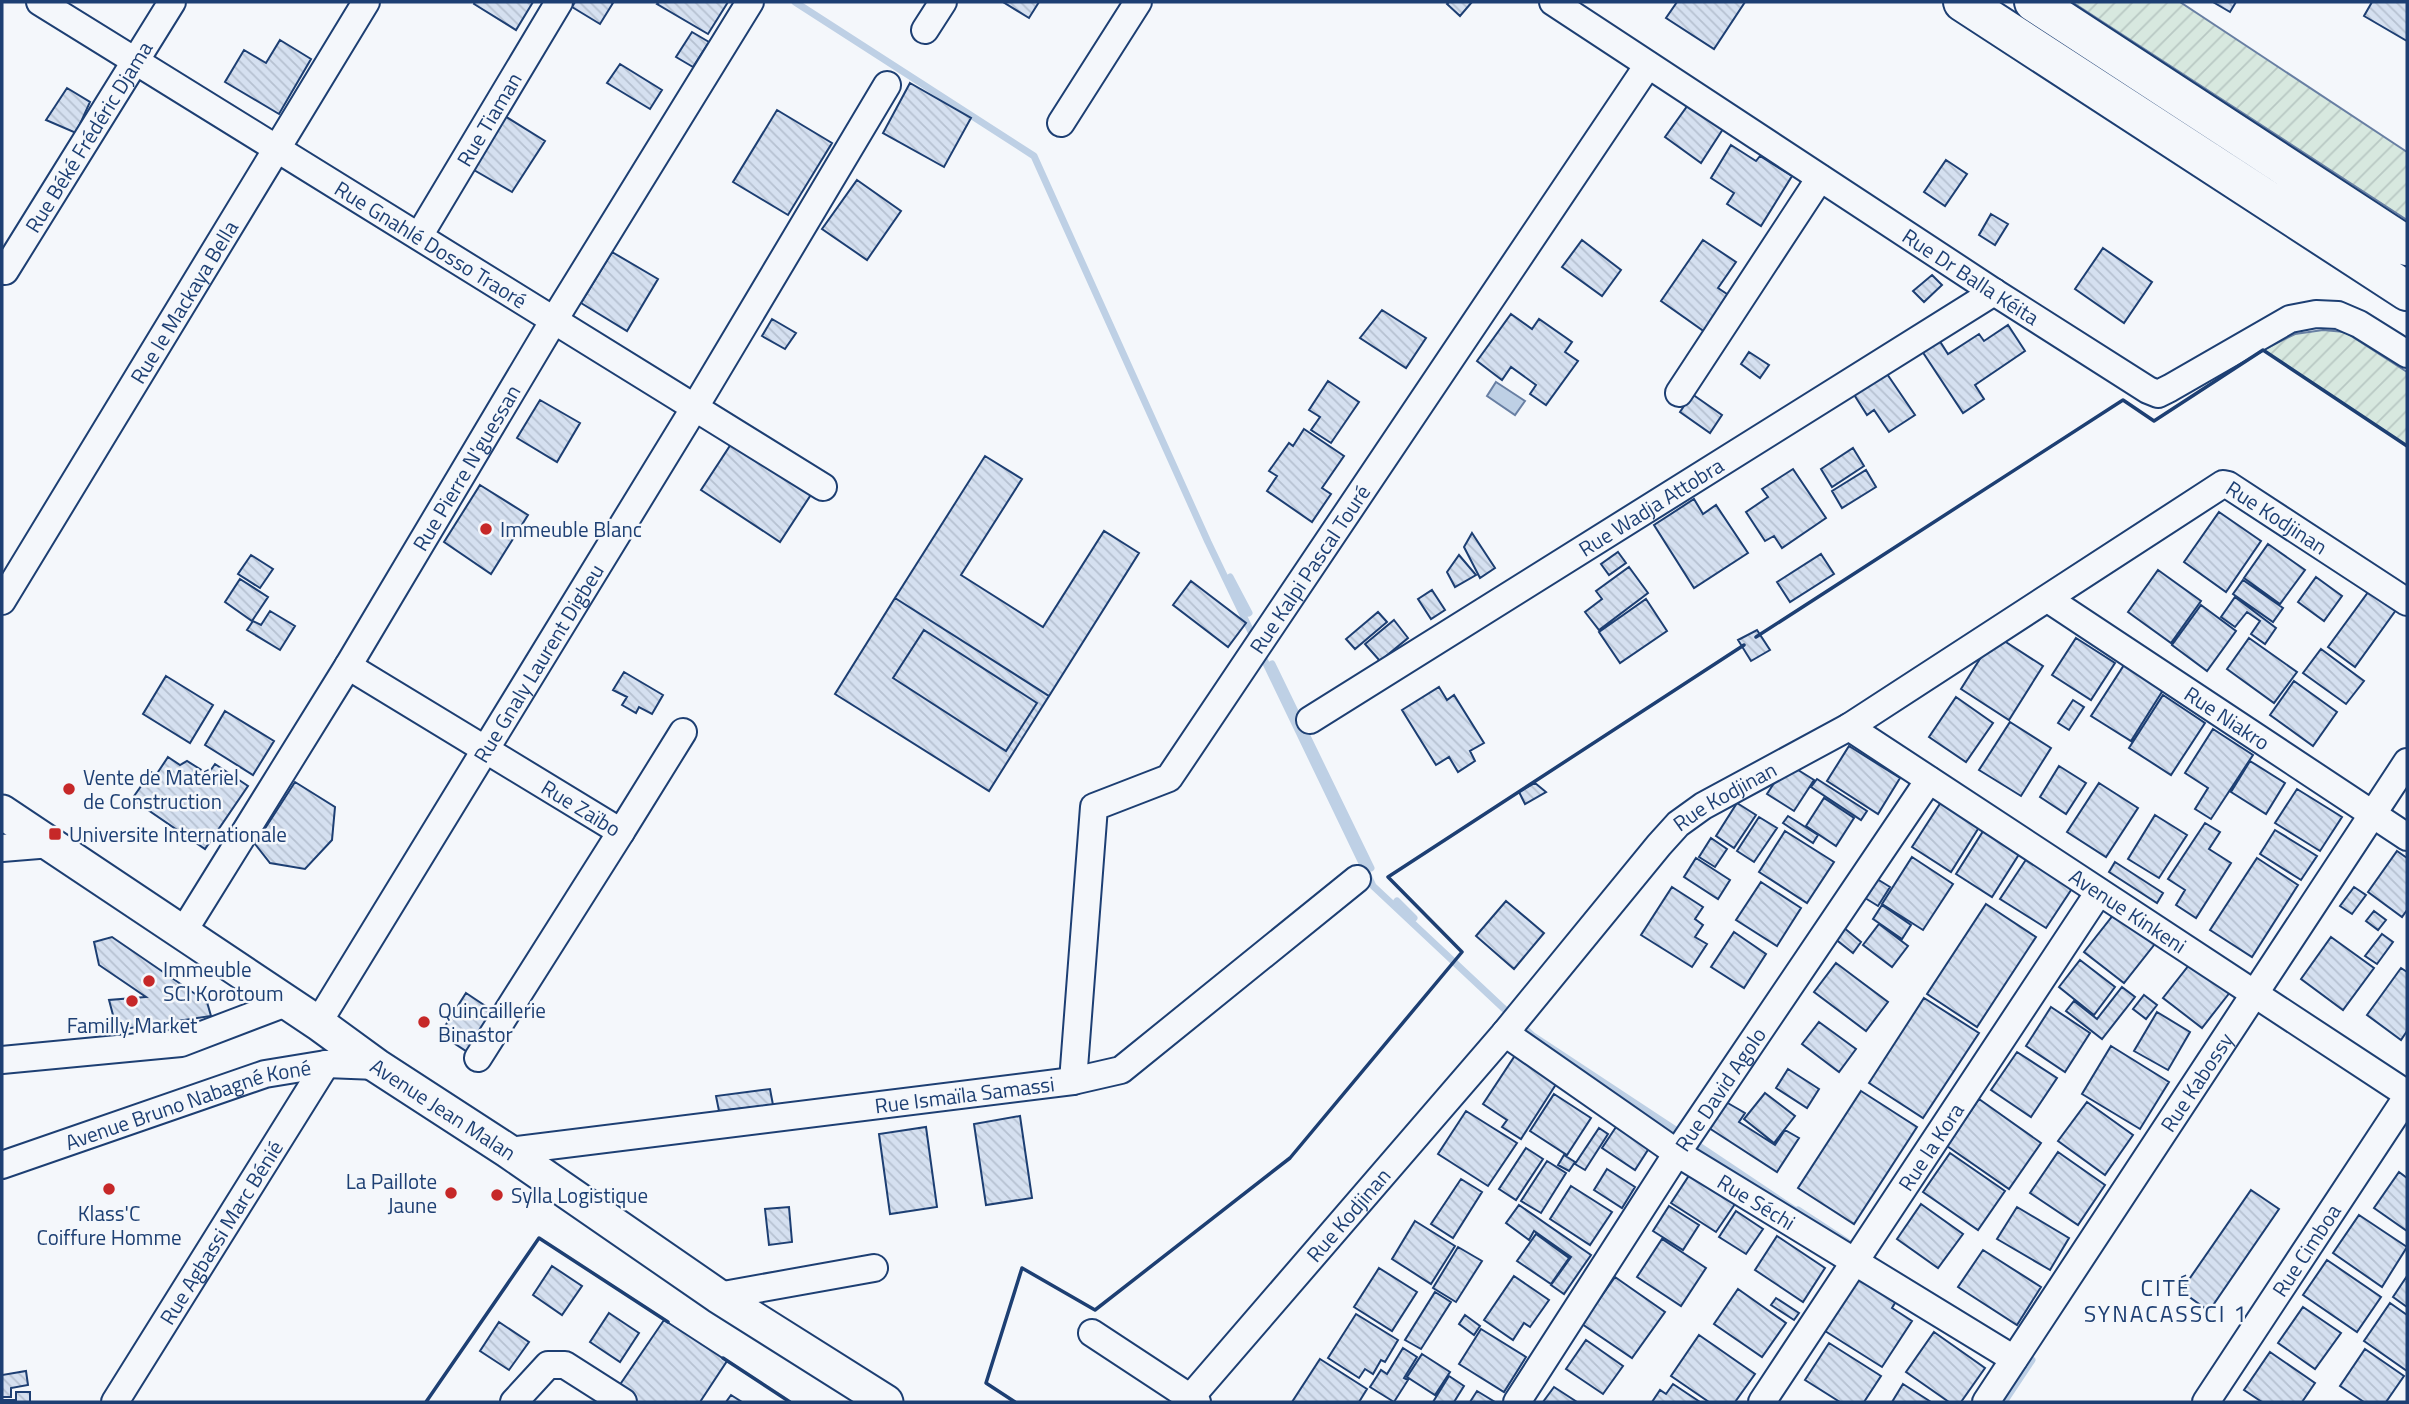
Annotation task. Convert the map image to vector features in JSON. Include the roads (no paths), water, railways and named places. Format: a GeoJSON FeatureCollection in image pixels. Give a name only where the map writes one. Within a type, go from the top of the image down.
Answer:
{"type":"FeatureCollection","features":[{"type":"Feature","properties":{"kind":"highway"},"geometry":{"type":"LineString","coordinates":[[1963,2],[2407,291]]}},
{"type":"Feature","properties":{"kind":"highway"},"geometry":{"type":"LineString","coordinates":[[2034,2],[2407,246]]}},
{"type":"Feature","properties":{"kind":"main road","name":"Avenue Jean Malan"},"geometry":{"type":"LineString","coordinates":[[2,811],[718,1296],[886,1402]]}},
{"type":"Feature","properties":{"kind":"street","name":"Rue Gnahlé Dosso Traoré"},"geometry":{"type":"LineString","coordinates":[[40,2],[823,487]]}},
{"type":"Feature","properties":{"kind":"street","name":"Rue Béké Frédéric Djama"},"geometry":{"type":"LineString","coordinates":[[5,271],[172,2]]}},
{"type":"Feature","properties":{"kind":"street","name":"Rue le Mackaya Bella"},"geometry":{"type":"LineString","coordinates":[[2,601],[366,2]]}},
{"type":"Feature","properties":{"kind":"street","name":"Rue Tiaman"},"geometry":{"type":"LineString","coordinates":[[419,236],[559,2]]}},
{"type":"Feature","properties":{"kind":"street","name":"Rue Pierre N'guessan"},"geometry":{"type":"LineString","coordinates":[[183,932],[348,666],[554,320],[750,2]]}},
{"type":"Feature","properties":{"kind":"street"},"geometry":{"type":"LineString","coordinates":[[925,30],[943,2]]}},
{"type":"Feature","properties":{"kind":"street"},"geometry":{"type":"LineString","coordinates":[[1061,123],[1138,2]]}},
{"type":"Feature","properties":{"kind":"street","name":"Rue Dr Balla Kéita"},"geometry":{"type":"LineString","coordinates":[[1553,2],[2148,390],[2158,394],[2290,319],[2316,314],[2337,315],[2359,324],[2407,354]]}},
{"type":"Feature","properties":{"kind":"street","name":"Rue Kalpi Pascal Touré"},"geometry":{"type":"LineString","coordinates":[[1073,1081],[1094,807],[1170,778],[1648,65]]}},
{"type":"Feature","properties":{"kind":"street","name":"Rue Gnaly Laurent Digbeu"},"geometry":{"type":"LineString","coordinates":[[318,1023],[695,407],[887,85]]}},
{"type":"Feature","properties":{"kind":"street"},"geometry":{"type":"LineString","coordinates":[[1679,393],[1820,178]]}},
{"type":"Feature","properties":{"kind":"street","name":"Rue Wadja Attobra"},"geometry":{"type":"LineString","coordinates":[[1310,720],[1994,292]]}},
{"type":"Feature","properties":{"kind":"street","name":"Rue Kodjinan"},"geometry":{"type":"LineString","coordinates":[[1194,1400],[1678,824],[1703,806],[1849,727],[2223,484],[2407,602]]}},
{"type":"Feature","properties":{"kind":"street","name":"Rue Niakro"},"geometry":{"type":"LineString","coordinates":[[2048,599],[2407,837]]}},
{"type":"Feature","properties":{"kind":"street","name":"Rue Zaïbo"},"geometry":{"type":"LineString","coordinates":[[348,666],[621,832],[478,1058]]}},
{"type":"Feature","properties":{"kind":"street","name":"Avenue Kinkeni"},"geometry":{"type":"LineString","coordinates":[[1849,727],[2407,1096]]}},
{"type":"Feature","properties":{"kind":"street"},"geometry":{"type":"LineString","coordinates":[[621,832],[683,732]]}},
{"type":"Feature","properties":{"kind":"street","name":"Rue Kabossy"},"geometry":{"type":"LineString","coordinates":[[1986,1402],[2407,762]]}},
{"type":"Feature","properties":{"kind":"street","name":"Rue David Agolo"},"geometry":{"type":"LineString","coordinates":[[1517,1402],[1677,1153],[1929,780]]}},
{"type":"Feature","properties":{"kind":"street"},"geometry":{"type":"LineString","coordinates":[[2,848],[51,844]]}},
{"type":"Feature","properties":{"kind":"street","name":"Rue Ismaïla Samassi"},"geometry":{"type":"LineString","coordinates":[[508,1152],[1073,1081],[1121,1070],[1357,880]]}},
{"type":"Feature","properties":{"kind":"street","name":"Rue la Kora"},"geometry":{"type":"LineString","coordinates":[[1762,1402],[2099,892]]}},
{"type":"Feature","properties":{"kind":"street"},"geometry":{"type":"LineString","coordinates":[[2,1060],[181,1043],[286,1003]]}},
{"type":"Feature","properties":{"kind":"street","name":"Rue Séchi"},"geometry":{"type":"LineString","coordinates":[[1505,1033],[1677,1153],[2014,1359]]}},
{"type":"Feature","properties":{"kind":"street","name":"Avenue Bruno Nabagné Koné"},"geometry":{"type":"LineString","coordinates":[[2,1165],[265,1074],[326,1064],[377,1066]]}},
{"type":"Feature","properties":{"kind":"street","name":"Rue Agbassi Marc Bénié"},"geometry":{"type":"LineString","coordinates":[[115,1402],[326,1064]]}},
{"type":"Feature","properties":{"kind":"street","name":"Rue Cimboa"},"geometry":{"type":"LineString","coordinates":[[2206,1402],[2407,1096]]}},
{"type":"Feature","properties":{"kind":"street"},"geometry":{"type":"LineString","coordinates":[[718,1296],[874,1268]]}},
{"type":"Feature","properties":{"kind":"street"},"geometry":{"type":"LineString","coordinates":[[1092,1333],[1194,1400]]}},
{"type":"Feature","properties":{"kind":"street"},"geometry":{"type":"LineString","coordinates":[[514,1402],[548,1365],[565,1365],[588,1393],[623,1402]]}},
{"type":"Feature","properties":{"kind":"water"},"geometry":{"type":"Polygon","coordinates":[[[1496,382],[1525,401],[1515,415],[1487,396],[1496,382]]]}},
{"type":"Feature","properties":{"kind":"waterway"},"geometry":{"type":"LineString","coordinates":[[795,2],[1034,156],[1255,640]]}},
{"type":"Feature","properties":{"kind":"waterway"},"geometry":{"type":"LineString","coordinates":[[1230,577],[1249,613]]}},
{"type":"Feature","properties":{"kind":"waterway"},"geometry":{"type":"LineString","coordinates":[[1261,653],[1373,886],[1533,1036],[1683,1135]]}},
{"type":"Feature","properties":{"kind":"waterway"},"geometry":{"type":"LineString","coordinates":[[1272,664],[1371,868]]}},
{"type":"Feature","properties":{"kind":"waterway"},"geometry":{"type":"LineString","coordinates":[[1397,901],[1414,918]]}},
{"type":"Feature","properties":{"kind":"waterway"},"geometry":{"type":"LineString","coordinates":[[1693,1142],[1799,1213]]}},
{"type":"Feature","properties":{"kind":"waterway"},"geometry":{"type":"LineString","coordinates":[[1798,1210],[1850,1244]]}},
{"type":"Feature","properties":{"kind":"waterway"},"geometry":{"type":"LineString","coordinates":[[2004,1402],[2032,1360]]}},
{"type":"Feature","properties":{"kind":"place","name":"Immeuble Blanc"},"geometry":{"type":"Point","coordinates":[486,529]}},
{"type":"Feature","properties":{"kind":"place","name":"Vente de Matériel de Construction"},"geometry":{"type":"Point","coordinates":[69,789]}},
{"type":"Feature","properties":{"kind":"place","name":"Universite Internationale"},"geometry":{"type":"Point","coordinates":[55,834]}},
{"type":"Feature","properties":{"kind":"place","name":"Immeuble SCI Korotoum"},"geometry":{"type":"Point","coordinates":[149,981]}},
{"type":"Feature","properties":{"kind":"place","name":"Familly Market"},"geometry":{"type":"Point","coordinates":[132,1001]}},
{"type":"Feature","properties":{"kind":"place","name":"Quincaillerie Binastor"},"geometry":{"type":"Point","coordinates":[424,1022]}},
{"type":"Feature","properties":{"kind":"place","name":"Klass'C Coiffure Homme"},"geometry":{"type":"Point","coordinates":[109,1189]}},
{"type":"Feature","properties":{"kind":"place","name":"La Paillote Jaune"},"geometry":{"type":"Point","coordinates":[451,1193]}},
{"type":"Feature","properties":{"kind":"place","name":"Sylla Logistique"},"geometry":{"type":"Point","coordinates":[497,1195]}},
{"type":"Feature","properties":{"kind":"district","name":"CITÉ SYNACASSCI 1"},"geometry":{"type":"Point","coordinates":[2166,1300]}}]}
